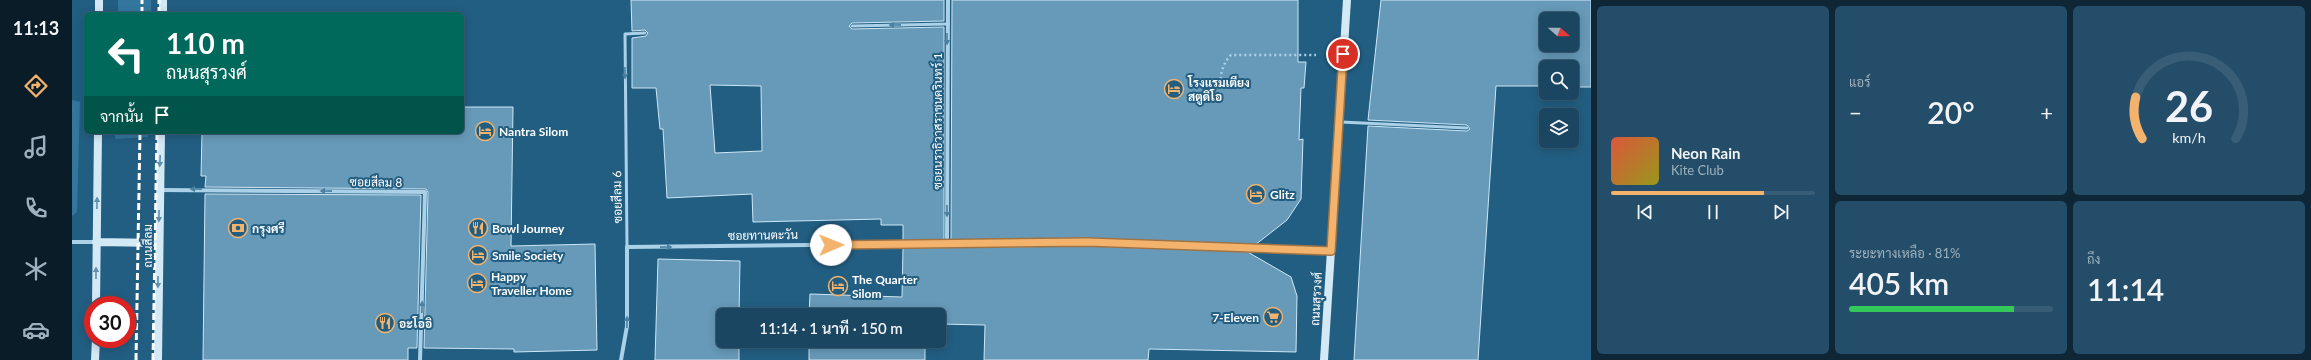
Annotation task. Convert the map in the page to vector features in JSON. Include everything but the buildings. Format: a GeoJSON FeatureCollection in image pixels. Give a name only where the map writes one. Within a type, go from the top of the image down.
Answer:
{"type":"FeatureCollection","features":[{"type":"Feature","properties":{"kind":"main road"},"geometry":{"type":"LineString","coordinates":[[99,0],[99,12]]}},
{"type":"Feature","properties":{"kind":"main road"},"geometry":{"type":"LineString","coordinates":[[163,0],[163,12]]}},
{"type":"Feature","properties":{"kind":"main road","name":"ถนนสุรวงศ์"},"geometry":{"type":"LineString","coordinates":[[1324,360],[1338,122],[1347,0]]}},
{"type":"Feature","properties":{"kind":"main road"},"geometry":{"type":"LineString","coordinates":[[96,296],[98,134]]}},
{"type":"Feature","properties":{"kind":"main road","name":"ถนนสีลม"},"geometry":{"type":"LineString","coordinates":[[158,360],[159,190],[161,134]]}},
{"type":"Feature","properties":{"kind":"main road"},"geometry":{"type":"LineString","coordinates":[[96,242],[159,243]]}},
{"type":"Feature","properties":{"kind":"main road"},"geometry":{"type":"LineString","coordinates":[[95,360],[96,348]]}},
{"type":"Feature","properties":{"kind":"street","name":"ซอยนราธิวาสราชนครินทร์ 1"},"geometry":{"type":"LineString","coordinates":[[947,243],[948,0]]}},
{"type":"Feature","properties":{"kind":"street","name":"ซอยสีลม 8"},"geometry":{"type":"LineString","coordinates":[[159,190],[425,192],[420,360]]}},
{"type":"Feature","properties":{"kind":"street"},"geometry":{"type":"LineString","coordinates":[[72,242],[96,242]]}},
{"type":"Feature","properties":{"kind":"street","name":"ซอยทานตะวัน"},"geometry":{"type":"LineString","coordinates":[[627,247],[1088,242],[1331,251]]}},
{"type":"Feature","properties":{"kind":"street","name":"ซอยสีลม 6"},"geometry":{"type":"LineString","coordinates":[[621,360],[627,326],[627,247]]}},
{"type":"Feature","properties":{"kind":"lane"},"geometry":{"type":"LineString","coordinates":[[852,26],[948,24]]}},
{"type":"Feature","properties":{"kind":"lane","name":"ซอยสีลม 6"},"geometry":{"type":"LineString","coordinates":[[627,247],[625,34],[645,34]]}},
{"type":"Feature","properties":{"kind":"lane"},"geometry":{"type":"LineString","coordinates":[[1338,122],[1467,128]]}},
{"type":"Feature","properties":{"kind":"path"},"geometry":{"type":"LineString","coordinates":[[1220,99],[1221,73],[1225,60],[1231,55],[1316,55]]}},
{"type":"Feature","properties":{"kind":"shaded area"},"geometry":{"type":"Polygon","coordinates":[[[118,0],[151,0],[151,12],[118,12],[118,0]]]}},
{"type":"Feature","properties":{"kind":"shaded area"},"geometry":{"type":"Polygon","coordinates":[[[72,100],[80,102],[77,212],[72,216],[72,100]]]}},
{"type":"Feature","properties":{"kind":"shaded area"},"geometry":{"type":"Polygon","coordinates":[[[115,134],[149,134],[148,137],[115,139],[115,134]]]}},
{"type":"Feature","properties":{"kind":"railway"},"geometry":{"type":"LineString","coordinates":[[142,0],[142,12]]}},
{"type":"Feature","properties":{"kind":"railway"},"geometry":{"type":"LineString","coordinates":[[159,0],[159,12]]}},
{"type":"Feature","properties":{"kind":"railway"},"geometry":{"type":"LineString","coordinates":[[136,360],[140,134]]}},
{"type":"Feature","properties":{"kind":"railway"},"geometry":{"type":"LineString","coordinates":[[153,360],[157,134]]}},
{"type":"Feature","properties":{"kind":"place","name":"โรงแรมเตียง สตูดิโอ"},"geometry":{"type":"Point","coordinates":[1174,89]}},
{"type":"Feature","properties":{"kind":"place","name":"Nantra Silom"},"geometry":{"type":"Point","coordinates":[485,131]}},
{"type":"Feature","properties":{"kind":"place","name":"Glitz"},"geometry":{"type":"Point","coordinates":[1256,194]}},
{"type":"Feature","properties":{"kind":"place","name":"กรุงศรี"},"geometry":{"type":"Point","coordinates":[238,228]}},
{"type":"Feature","properties":{"kind":"place","name":"Bowl Journey"},"geometry":{"type":"Point","coordinates":[478,228]}},
{"type":"Feature","properties":{"kind":"place","name":"Smile Society"},"geometry":{"type":"Point","coordinates":[478,255]}},
{"type":"Feature","properties":{"kind":"place","name":"Happy Traveller Home"},"geometry":{"type":"Point","coordinates":[477,283]}},
{"type":"Feature","properties":{"kind":"place","name":"The Quarter Silom"},"geometry":{"type":"Point","coordinates":[838,286]}},
{"type":"Feature","properties":{"kind":"place","name":"7-Eleven"},"geometry":{"type":"Point","coordinates":[1273,317]}},
{"type":"Feature","properties":{"kind":"place","name":"อะโออิ"},"geometry":{"type":"Point","coordinates":[385,323]}},
{"type":"Feature","properties":{"kind":"route"},"geometry":{"type":"LineString","coordinates":[[831,245],[1088,242],[1331,251],[1343,54]]}}]}
